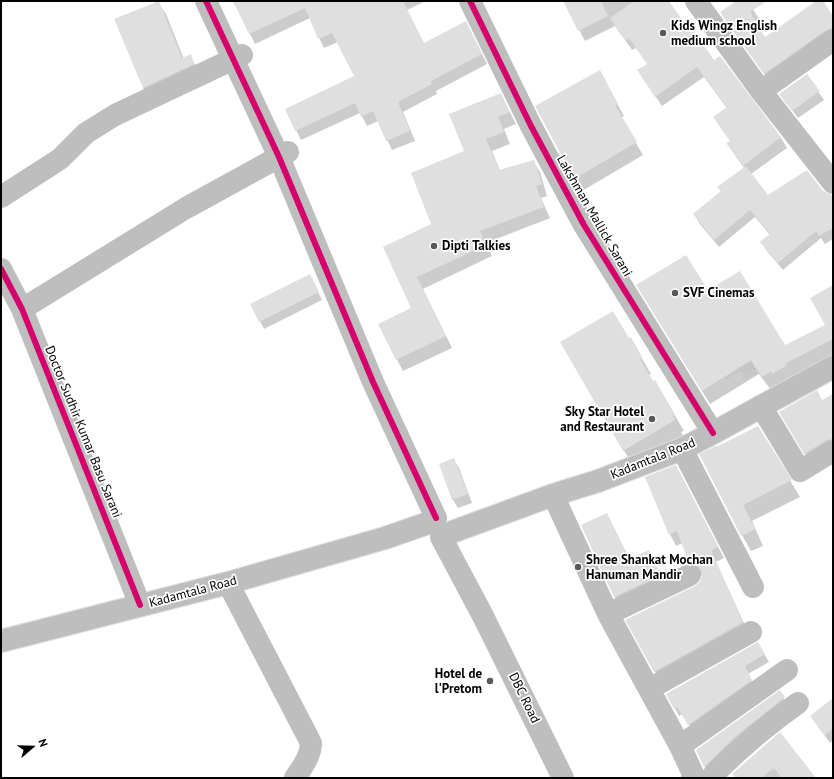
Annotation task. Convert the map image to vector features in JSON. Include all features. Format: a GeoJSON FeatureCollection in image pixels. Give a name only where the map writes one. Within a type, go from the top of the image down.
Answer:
{"type":"FeatureCollection","features":[{"type":"Feature","properties":{"kind":"street"},"geometry":{"type":"LineString","coordinates":[[206,1],[238,57]]}},
{"type":"Feature","properties":{"kind":"street"},"geometry":{"type":"LineString","coordinates":[[216,1],[238,57]]}},
{"type":"Feature","properties":{"kind":"street","name":"Lakshman Mallick Sarani"},"geometry":{"type":"LineString","coordinates":[[470,1],[531,126],[584,225],[713,433]]}},
{"type":"Feature","properties":{"kind":"street"},"geometry":{"type":"LineString","coordinates":[[696,1],[761,91],[833,183]]}},
{"type":"Feature","properties":{"kind":"street"},"geometry":{"type":"LineString","coordinates":[[761,91],[833,40]]}},
{"type":"Feature","properties":{"kind":"street"},"geometry":{"type":"LineString","coordinates":[[1,197],[60,159],[86,133],[99,124],[238,57]]}},
{"type":"Feature","properties":{"kind":"street","name":"DBC Road"},"geometry":{"type":"LineString","coordinates":[[238,57],[284,155],[373,382],[443,526],[484,618],[563,778]]}},
{"type":"Feature","properties":{"kind":"street"},"geometry":{"type":"LineString","coordinates":[[22,310],[186,208],[284,155]]}},
{"type":"Feature","properties":{"kind":"street","name":"Doctor Sudhir Kumar Basu Sarani"},"geometry":{"type":"LineString","coordinates":[[1,268],[22,310],[140,605]]}},
{"type":"Feature","properties":{"kind":"street","name":"Kadamtala Road"},"geometry":{"type":"LineString","coordinates":[[1,641],[228,583],[385,538],[443,526],[598,481],[682,449],[833,367]]}},
{"type":"Feature","properties":{"kind":"street"},"geometry":{"type":"LineString","coordinates":[[761,406],[800,471],[833,451]]}},
{"type":"Feature","properties":{"kind":"street"},"geometry":{"type":"LineString","coordinates":[[682,449],[753,587]]}},
{"type":"Feature","properties":{"kind":"street"},"geometry":{"type":"LineString","coordinates":[[553,495],[608,614],[680,746],[705,777],[774,720],[798,703]]}},
{"type":"Feature","properties":{"kind":"street"},"geometry":{"type":"LineString","coordinates":[[608,614],[690,575]]}},
{"type":"Feature","properties":{"kind":"street"},"geometry":{"type":"LineString","coordinates":[[228,583],[311,743],[311,750],[295,778]]}},
{"type":"Feature","properties":{"kind":"street"},"geometry":{"type":"LineString","coordinates":[[649,689],[751,632]]}},
{"type":"Feature","properties":{"kind":"street"},"geometry":{"type":"LineString","coordinates":[[680,746],[787,670]]}},
{"type":"Feature","properties":{"kind":"path"},"geometry":{"type":"LineString","coordinates":[[726,378],[751,363],[752,365],[742,371],[744,373],[754,367],[754,369],[745,375],[746,378],[756,372]]}},
{"type":"Feature","properties":{"kind":"building"},"geometry":{"type":"Polygon","coordinates":[[[159,1],[182,58],[191,54],[194,64],[143,88],[114,19],[159,1]]]}},
{"type":"Feature","properties":{"kind":"building"},"geometry":{"type":"Polygon","coordinates":[[[233,1],[403,1],[424,43],[466,21],[482,54],[431,81],[432,84],[398,102],[410,131],[386,141],[373,111],[361,117],[355,103],[295,131],[285,109],[354,76],[332,33],[318,39],[305,8],[249,34],[233,1]]]}},
{"type":"Feature","properties":{"kind":"building"},"geometry":{"type":"Polygon","coordinates":[[[563,1],[601,1],[608,16],[578,31],[563,1]]]}},
{"type":"Feature","properties":{"kind":"building"},"geometry":{"type":"Polygon","coordinates":[[[634,1],[669,1],[691,32],[694,31],[714,60],[720,56],[781,137],[743,166],[726,143],[730,141],[713,117],[727,107],[697,67],[655,97],[637,70],[647,64],[629,38],[626,41],[610,18],[634,1]]]}},
{"type":"Feature","properties":{"kind":"building"},"geometry":{"type":"Polygon","coordinates":[[[736,1],[767,1],[750,12],[765,37],[816,1],[823,1],[833,16],[833,28],[826,30],[764,74],[720,12],[736,1]]]}},
{"type":"Feature","properties":{"kind":"building"},"geometry":{"type":"Polygon","coordinates":[[[600,70],[618,104],[615,105],[637,142],[574,179],[535,106],[600,70]]]}},
{"type":"Feature","properties":{"kind":"building"},"geometry":{"type":"Polygon","coordinates":[[[807,74],[820,91],[792,111],[779,94],[807,74]]]}},
{"type":"Feature","properties":{"kind":"building"},"geometry":{"type":"Polygon","coordinates":[[[501,93],[510,112],[498,117],[504,132],[486,139],[499,170],[534,160],[542,184],[536,186],[544,207],[480,231],[486,245],[417,277],[446,336],[396,360],[378,324],[411,308],[383,247],[431,224],[411,173],[464,151],[449,114],[501,93]]]}},
{"type":"Feature","properties":{"kind":"building"},"geometry":{"type":"Polygon","coordinates":[[[746,166],[768,195],[807,170],[823,191],[833,196],[833,228],[819,236],[816,231],[778,263],[760,242],[770,234],[750,210],[714,240],[693,214],[721,191],[717,187],[746,166]]]}},
{"type":"Feature","properties":{"kind":"building"},"geometry":{"type":"Polygon","coordinates":[[[686,255],[708,290],[740,271],[785,345],[825,325],[810,298],[833,285],[833,339],[786,363],[787,365],[772,374],[771,371],[762,377],[751,360],[702,391],[636,285],[686,255]]]}},
{"type":"Feature","properties":{"kind":"building"},"geometry":{"type":"Polygon","coordinates":[[[310,274],[319,292],[259,322],[250,304],[310,274]]]}},
{"type":"Feature","properties":{"kind":"building"},"geometry":{"type":"Polygon","coordinates":[[[613,311],[629,338],[631,337],[642,357],[640,359],[653,381],[655,380],[675,415],[673,416],[675,420],[623,451],[560,342],[613,311]]]}},
{"type":"Feature","properties":{"kind":"building"},"geometry":{"type":"Polygon","coordinates":[[[817,390],[822,400],[833,394],[833,439],[827,440],[804,454],[779,412],[817,390]]]}},
{"type":"Feature","properties":{"kind":"building"},"geometry":{"type":"Polygon","coordinates":[[[758,426],[792,480],[743,505],[755,529],[741,536],[699,454],[758,426]]]}},
{"type":"Feature","properties":{"kind":"building"},"geometry":{"type":"Polygon","coordinates":[[[454,458],[468,494],[452,500],[439,464],[454,458]]]}},
{"type":"Feature","properties":{"kind":"building"},"geometry":{"type":"Polygon","coordinates":[[[676,465],[718,547],[711,550],[743,622],[654,672],[625,620],[695,586],[700,582],[702,576],[701,570],[697,565],[689,563],[677,531],[669,535],[645,477],[676,465]]]}},
{"type":"Feature","properties":{"kind":"building"},"geometry":{"type":"Polygon","coordinates":[[[607,513],[629,559],[649,550],[661,575],[614,597],[581,525],[607,513]]]}},
{"type":"Feature","properties":{"kind":"building"},"geometry":{"type":"Polygon","coordinates":[[[758,642],[765,654],[745,666],[752,680],[688,725],[677,707],[674,709],[666,694],[758,642]]]}},
{"type":"Feature","properties":{"kind":"building"},"geometry":{"type":"Polygon","coordinates":[[[780,690],[785,697],[736,736],[704,767],[696,750],[780,690]]]}},
{"type":"Feature","properties":{"kind":"building"},"geometry":{"type":"Polygon","coordinates":[[[833,698],[833,729],[824,735],[810,716],[833,698]]]}},
{"type":"Feature","properties":{"kind":"building"},"geometry":{"type":"Polygon","coordinates":[[[780,732],[816,778],[782,778],[774,768],[761,778],[736,778],[732,774],[780,732]]]}},
{"type":"Feature","properties":{"kind":"cycle path"},"geometry":{"type":"LineString","coordinates":[[206,1],[279,157],[373,382],[436,518]]}},
{"type":"Feature","properties":{"kind":"cycle path"},"geometry":{"type":"LineString","coordinates":[[470,1],[531,126],[584,225],[713,433]]}},
{"type":"Feature","properties":{"kind":"cycle path"},"geometry":{"type":"LineString","coordinates":[[1,269],[22,309],[140,605]]}},
{"type":"Feature","properties":{"kind":"place","name":"Kids Wingz English medium school"},"geometry":{"type":"Point","coordinates":[663,33]}},
{"type":"Feature","properties":{"kind":"place","name":"Dipti Talkies"},"geometry":{"type":"Point","coordinates":[434,246]}},
{"type":"Feature","properties":{"kind":"place","name":"SVF Cinemas"},"geometry":{"type":"Point","coordinates":[675,293]}},
{"type":"Feature","properties":{"kind":"place","name":"Sky Star Hotel and Restaurant"},"geometry":{"type":"Point","coordinates":[652,419]}},
{"type":"Feature","properties":{"kind":"place","name":"Shree Shankat Mochan Hanuman Mandir"},"geometry":{"type":"Point","coordinates":[578,567]}},
{"type":"Feature","properties":{"kind":"place","name":"Hotel de l'Pretom"},"geometry":{"type":"Point","coordinates":[490,681]}}]}
